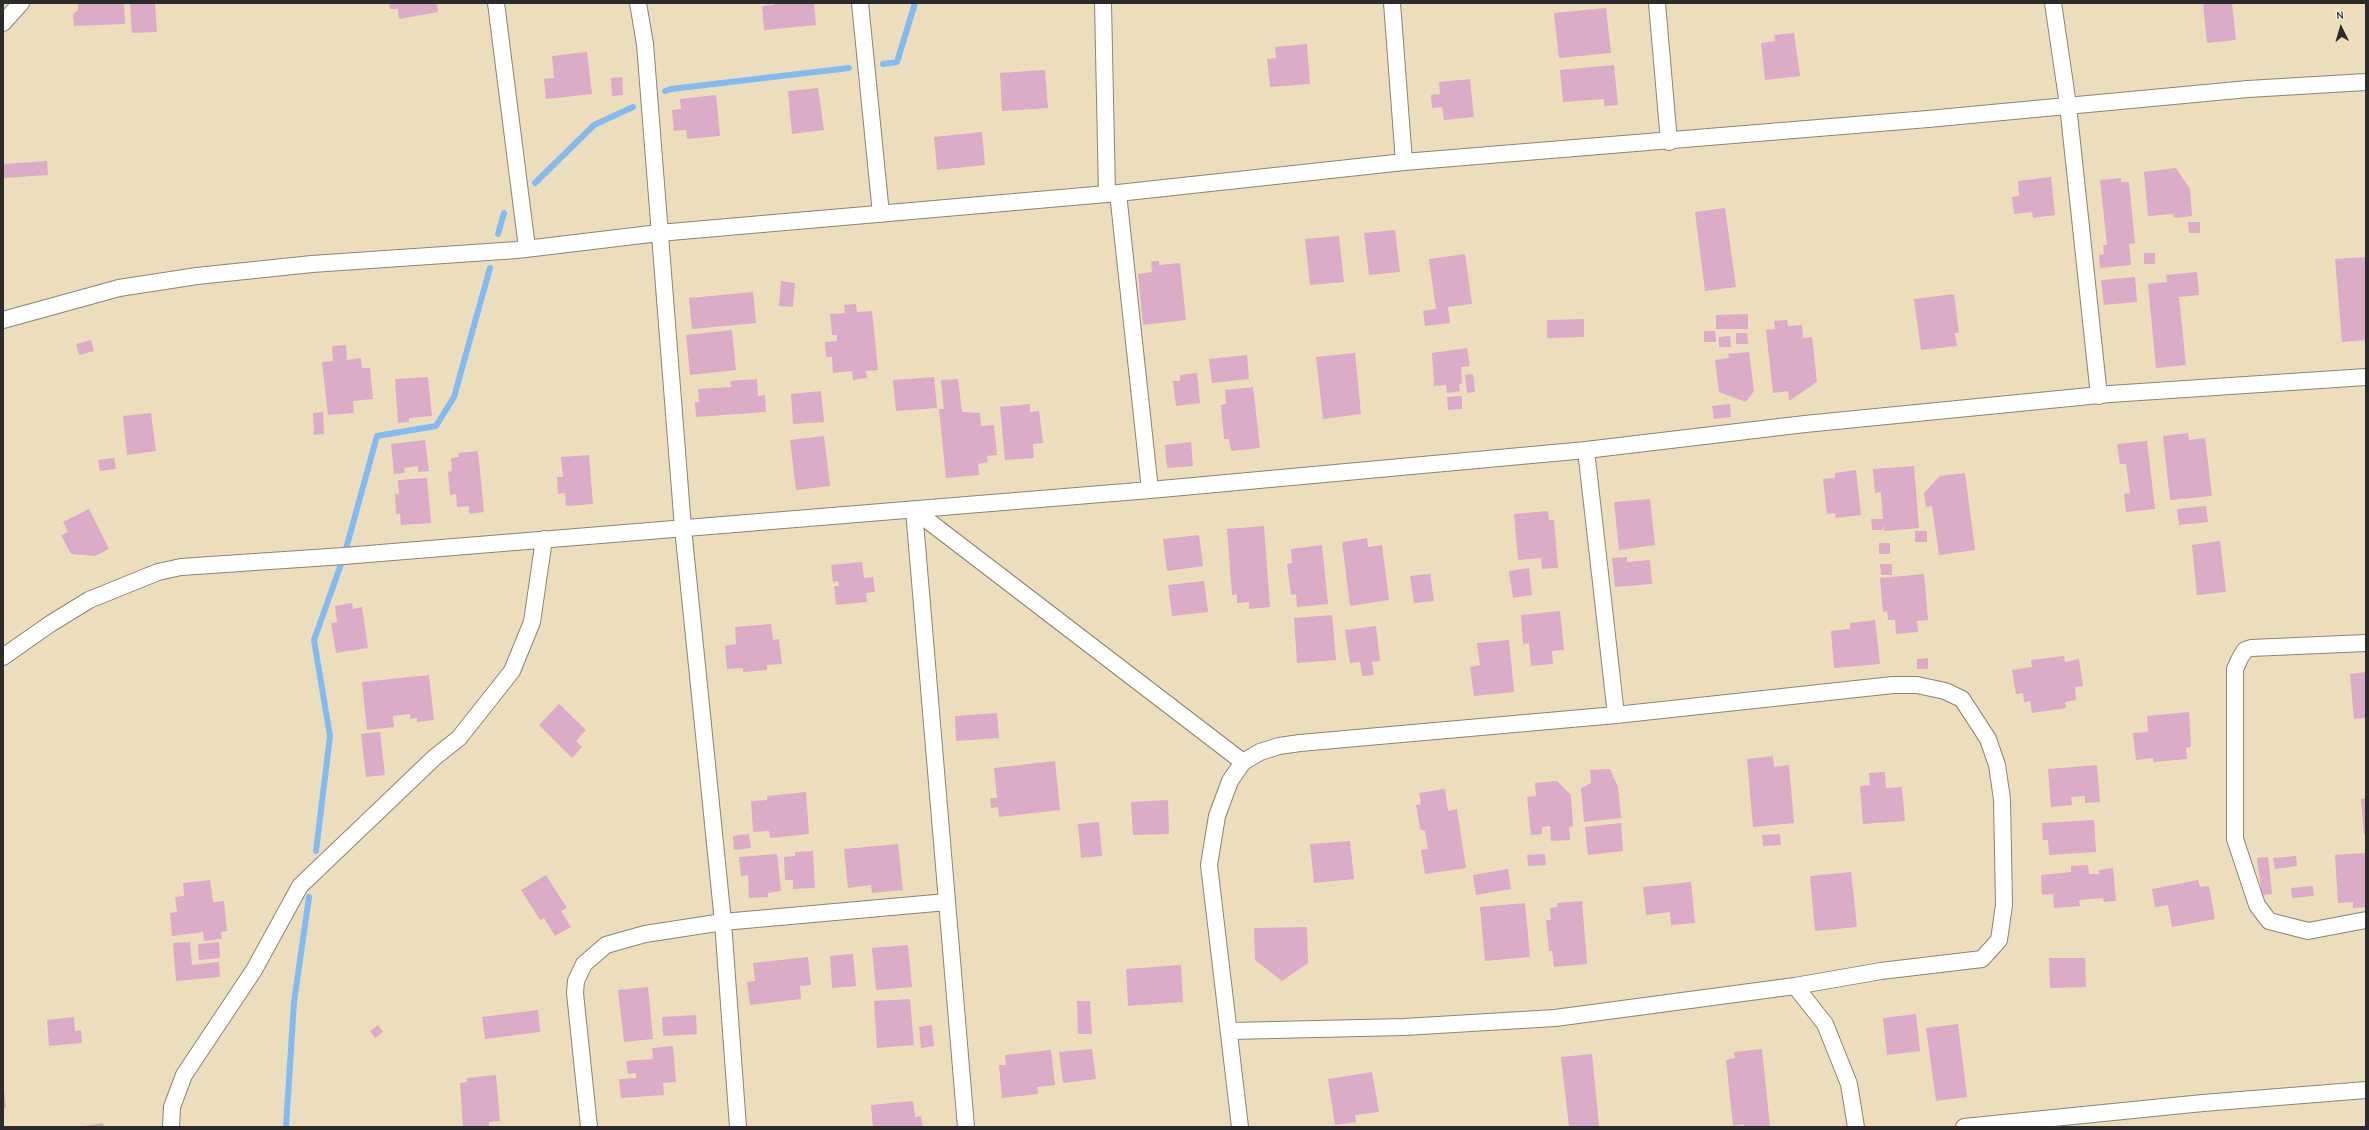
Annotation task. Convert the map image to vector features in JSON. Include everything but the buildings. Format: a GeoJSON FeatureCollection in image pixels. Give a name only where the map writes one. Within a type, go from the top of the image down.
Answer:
{"type":"FeatureCollection","features":[{"type":"Feature","properties":{"kind":"street"},"geometry":{"type":"LineString","coordinates":[[3,23],[21,3]]}},
{"type":"Feature","properties":{"kind":"street"},"geometry":{"type":"LineString","coordinates":[[496,3],[527,248]]}},
{"type":"Feature","properties":{"kind":"street"},"geometry":{"type":"LineString","coordinates":[[638,3],[645,44],[683,528],[723,922],[738,1127]]}},
{"type":"Feature","properties":{"kind":"street"},"geometry":{"type":"LineString","coordinates":[[860,3],[881,214]]}},
{"type":"Feature","properties":{"kind":"street"},"geometry":{"type":"LineString","coordinates":[[1104,3],[1113,193],[1150,490]]}},
{"type":"Feature","properties":{"kind":"street"},"geometry":{"type":"LineString","coordinates":[[1392,3],[1404,162]]}},
{"type":"Feature","properties":{"kind":"street"},"geometry":{"type":"LineString","coordinates":[[1657,3],[1669,142]]}},
{"type":"Feature","properties":{"kind":"street"},"geometry":{"type":"LineString","coordinates":[[2053,3],[2068,105],[2099,396]]}},
{"type":"Feature","properties":{"kind":"street"},"geometry":{"type":"LineString","coordinates":[[3,320],[119,288],[197,276],[312,264],[527,248],[659,233],[1113,193],[1404,162],[1669,142],[2248,88],[2366,82]]}},
{"type":"Feature","properties":{"kind":"street"},"geometry":{"type":"LineString","coordinates":[[3,657],[50,624],[89,600],[158,572],[219,563],[344,556],[1150,490],[1586,450],[1805,424],[2099,396],[2366,377]]}},
{"type":"Feature","properties":{"kind":"street"},"geometry":{"type":"LineString","coordinates":[[1586,450],[1616,715]]}},
{"type":"Feature","properties":{"kind":"street"},"geometry":{"type":"LineString","coordinates":[[914,510],[1243,762]]}},
{"type":"Feature","properties":{"kind":"street"},"geometry":{"type":"LineString","coordinates":[[914,510],[966,1127]]}},
{"type":"Feature","properties":{"kind":"street"},"geometry":{"type":"LineString","coordinates":[[171,1127],[172,1107],[184,1075],[254,970],[300,886],[435,757],[459,738],[512,671],[532,622],[544,539]]}},
{"type":"Feature","properties":{"kind":"street"},"geometry":{"type":"LineString","coordinates":[[2366,643],[2251,648],[2245,650],[2235,669],[2235,839],[2257,905],[2269,921],[2308,931],[2366,920]]}},
{"type":"Feature","properties":{"kind":"street"},"geometry":{"type":"LineString","coordinates":[[1230,1031],[1404,1027],[1555,1018],[1795,986],[1881,971],[1982,959],[1999,940],[2004,905],[2002,799],[1999,776],[1988,739],[1962,699],[1945,691],[1917,685],[1893,686],[1616,715],[1279,746],[1260,752],[1243,762],[1230,781],[1217,816],[1209,865],[1230,1031],[1240,1127]]}},
{"type":"Feature","properties":{"kind":"street"},"geometry":{"type":"LineString","coordinates":[[589,1127],[575,993],[576,981],[584,964],[606,945],[645,934],[723,922],[947,902]]}},
{"type":"Feature","properties":{"kind":"street"},"geometry":{"type":"LineString","coordinates":[[1795,986],[1825,1024],[1849,1084],[1856,1127]]}},
{"type":"Feature","properties":{"kind":"street"},"geometry":{"type":"LineString","coordinates":[[1964,1127],[2203,1103],[2366,1090]]}},
{"type":"Feature","properties":{"kind":"waterway"},"geometry":{"type":"LineString","coordinates":[[883,64],[897,62],[915,3]]}},
{"type":"Feature","properties":{"kind":"waterway"},"geometry":{"type":"LineString","coordinates":[[665,91],[671,89],[849,68]]}},
{"type":"Feature","properties":{"kind":"waterway"},"geometry":{"type":"LineString","coordinates":[[535,183],[594,125],[633,107]]}},
{"type":"Feature","properties":{"kind":"waterway"},"geometry":{"type":"LineString","coordinates":[[498,234],[504,213]]}},
{"type":"Feature","properties":{"kind":"waterway"},"geometry":{"type":"LineString","coordinates":[[316,851],[330,736],[314,640],[344,556],[377,436],[436,426],[454,397],[490,268]]}},
{"type":"Feature","properties":{"kind":"waterway"},"geometry":{"type":"LineString","coordinates":[[286,1127],[294,1002],[309,897]]}}]}
